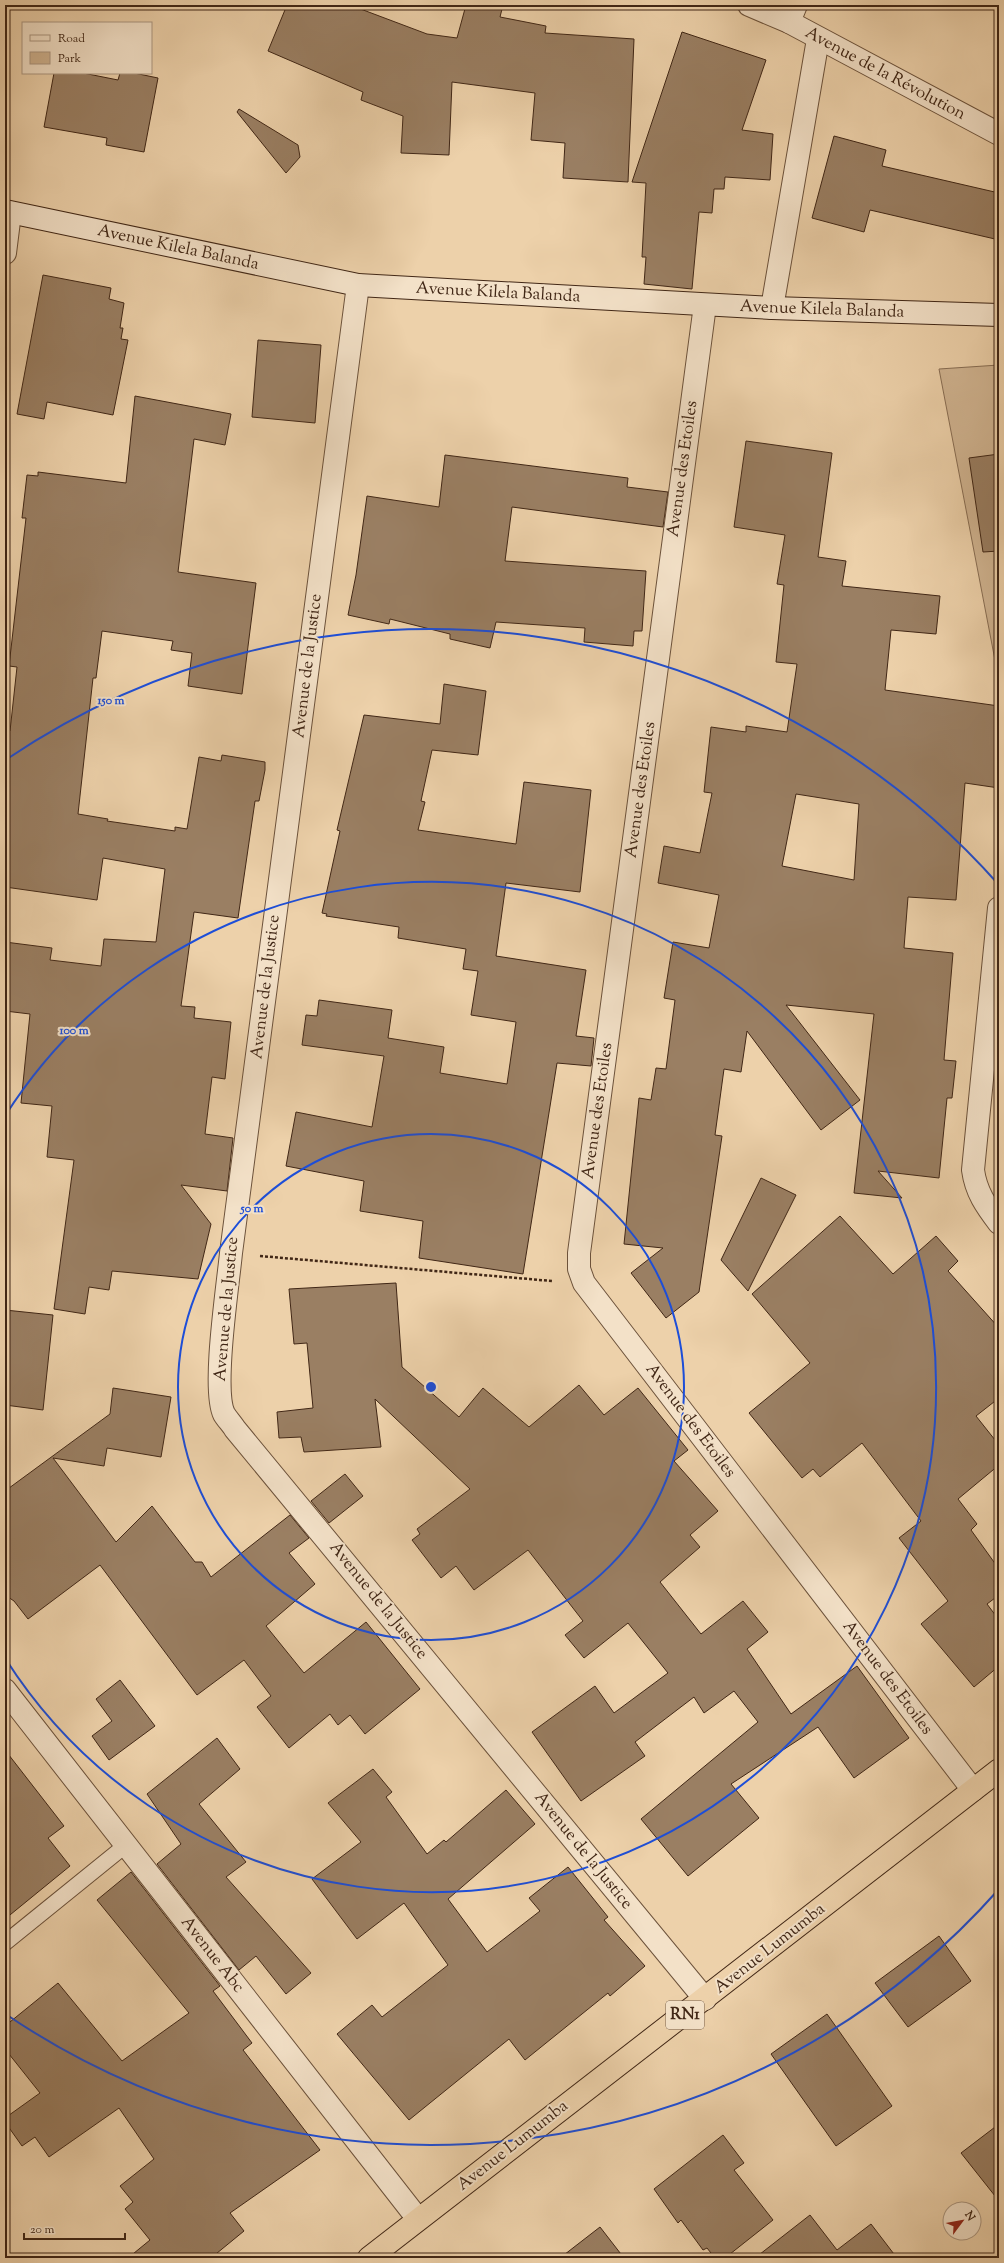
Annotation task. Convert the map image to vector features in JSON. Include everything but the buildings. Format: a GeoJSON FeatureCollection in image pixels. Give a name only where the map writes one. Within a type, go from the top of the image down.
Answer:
{"type":"FeatureCollection","features":[{"type":"Feature","properties":{"kind":"highway","name":"Avenue Lumumba"},"geometry":{"type":"LineString","coordinates":[[369,2258],[705,2000],[999,1770]]}},
{"type":"Feature","properties":{"kind":"street","name":"Avenue de la Révolution"},"geometry":{"type":"LineString","coordinates":[[749,5],[792,14],[818,39],[999,134]]}},
{"type":"Feature","properties":{"kind":"street"},"geometry":{"type":"LineString","coordinates":[[772,308],[818,39]]}},
{"type":"Feature","properties":{"kind":"street"},"geometry":{"type":"LineString","coordinates":[[5,253],[7,212]]}},
{"type":"Feature","properties":{"kind":"street","name":"Avenue Kilela Balanda"},"geometry":{"type":"LineString","coordinates":[[7,212],[358,285],[705,305],[999,316]]}},
{"type":"Feature","properties":{"kind":"street","name":"Avenue de la Justice"},"geometry":{"type":"LineString","coordinates":[[358,285],[231,1253],[220,1375],[220,1397],[224,1414],[705,2000]]}},
{"type":"Feature","properties":{"kind":"street","name":"Avenue des Etoiles"},"geometry":{"type":"LineString","coordinates":[[705,305],[579,1269],[584,1283],[973,1790]]}},
{"type":"Feature","properties":{"kind":"street"},"geometry":{"type":"LineString","coordinates":[[999,908],[973,1170],[975,1186],[983,1202],[999,1223]]}},
{"type":"Feature","properties":{"kind":"street","name":"Avenue Abc"},"geometry":{"type":"LineString","coordinates":[[5,1690],[418,2219]]}},
{"type":"Feature","properties":{"kind":"lane"},"geometry":{"type":"LineString","coordinates":[[5,1943],[126,1845]]}},
{"type":"Feature","properties":{"kind":"path"},"geometry":{"type":"LineString","coordinates":[[231,1253],[537,1281],[584,1283]]}},
{"type":"Feature","properties":{"kind":"green space"},"geometry":{"type":"Polygon","coordinates":[[[999,365],[999,681],[939,369],[999,365]]]}}]}
